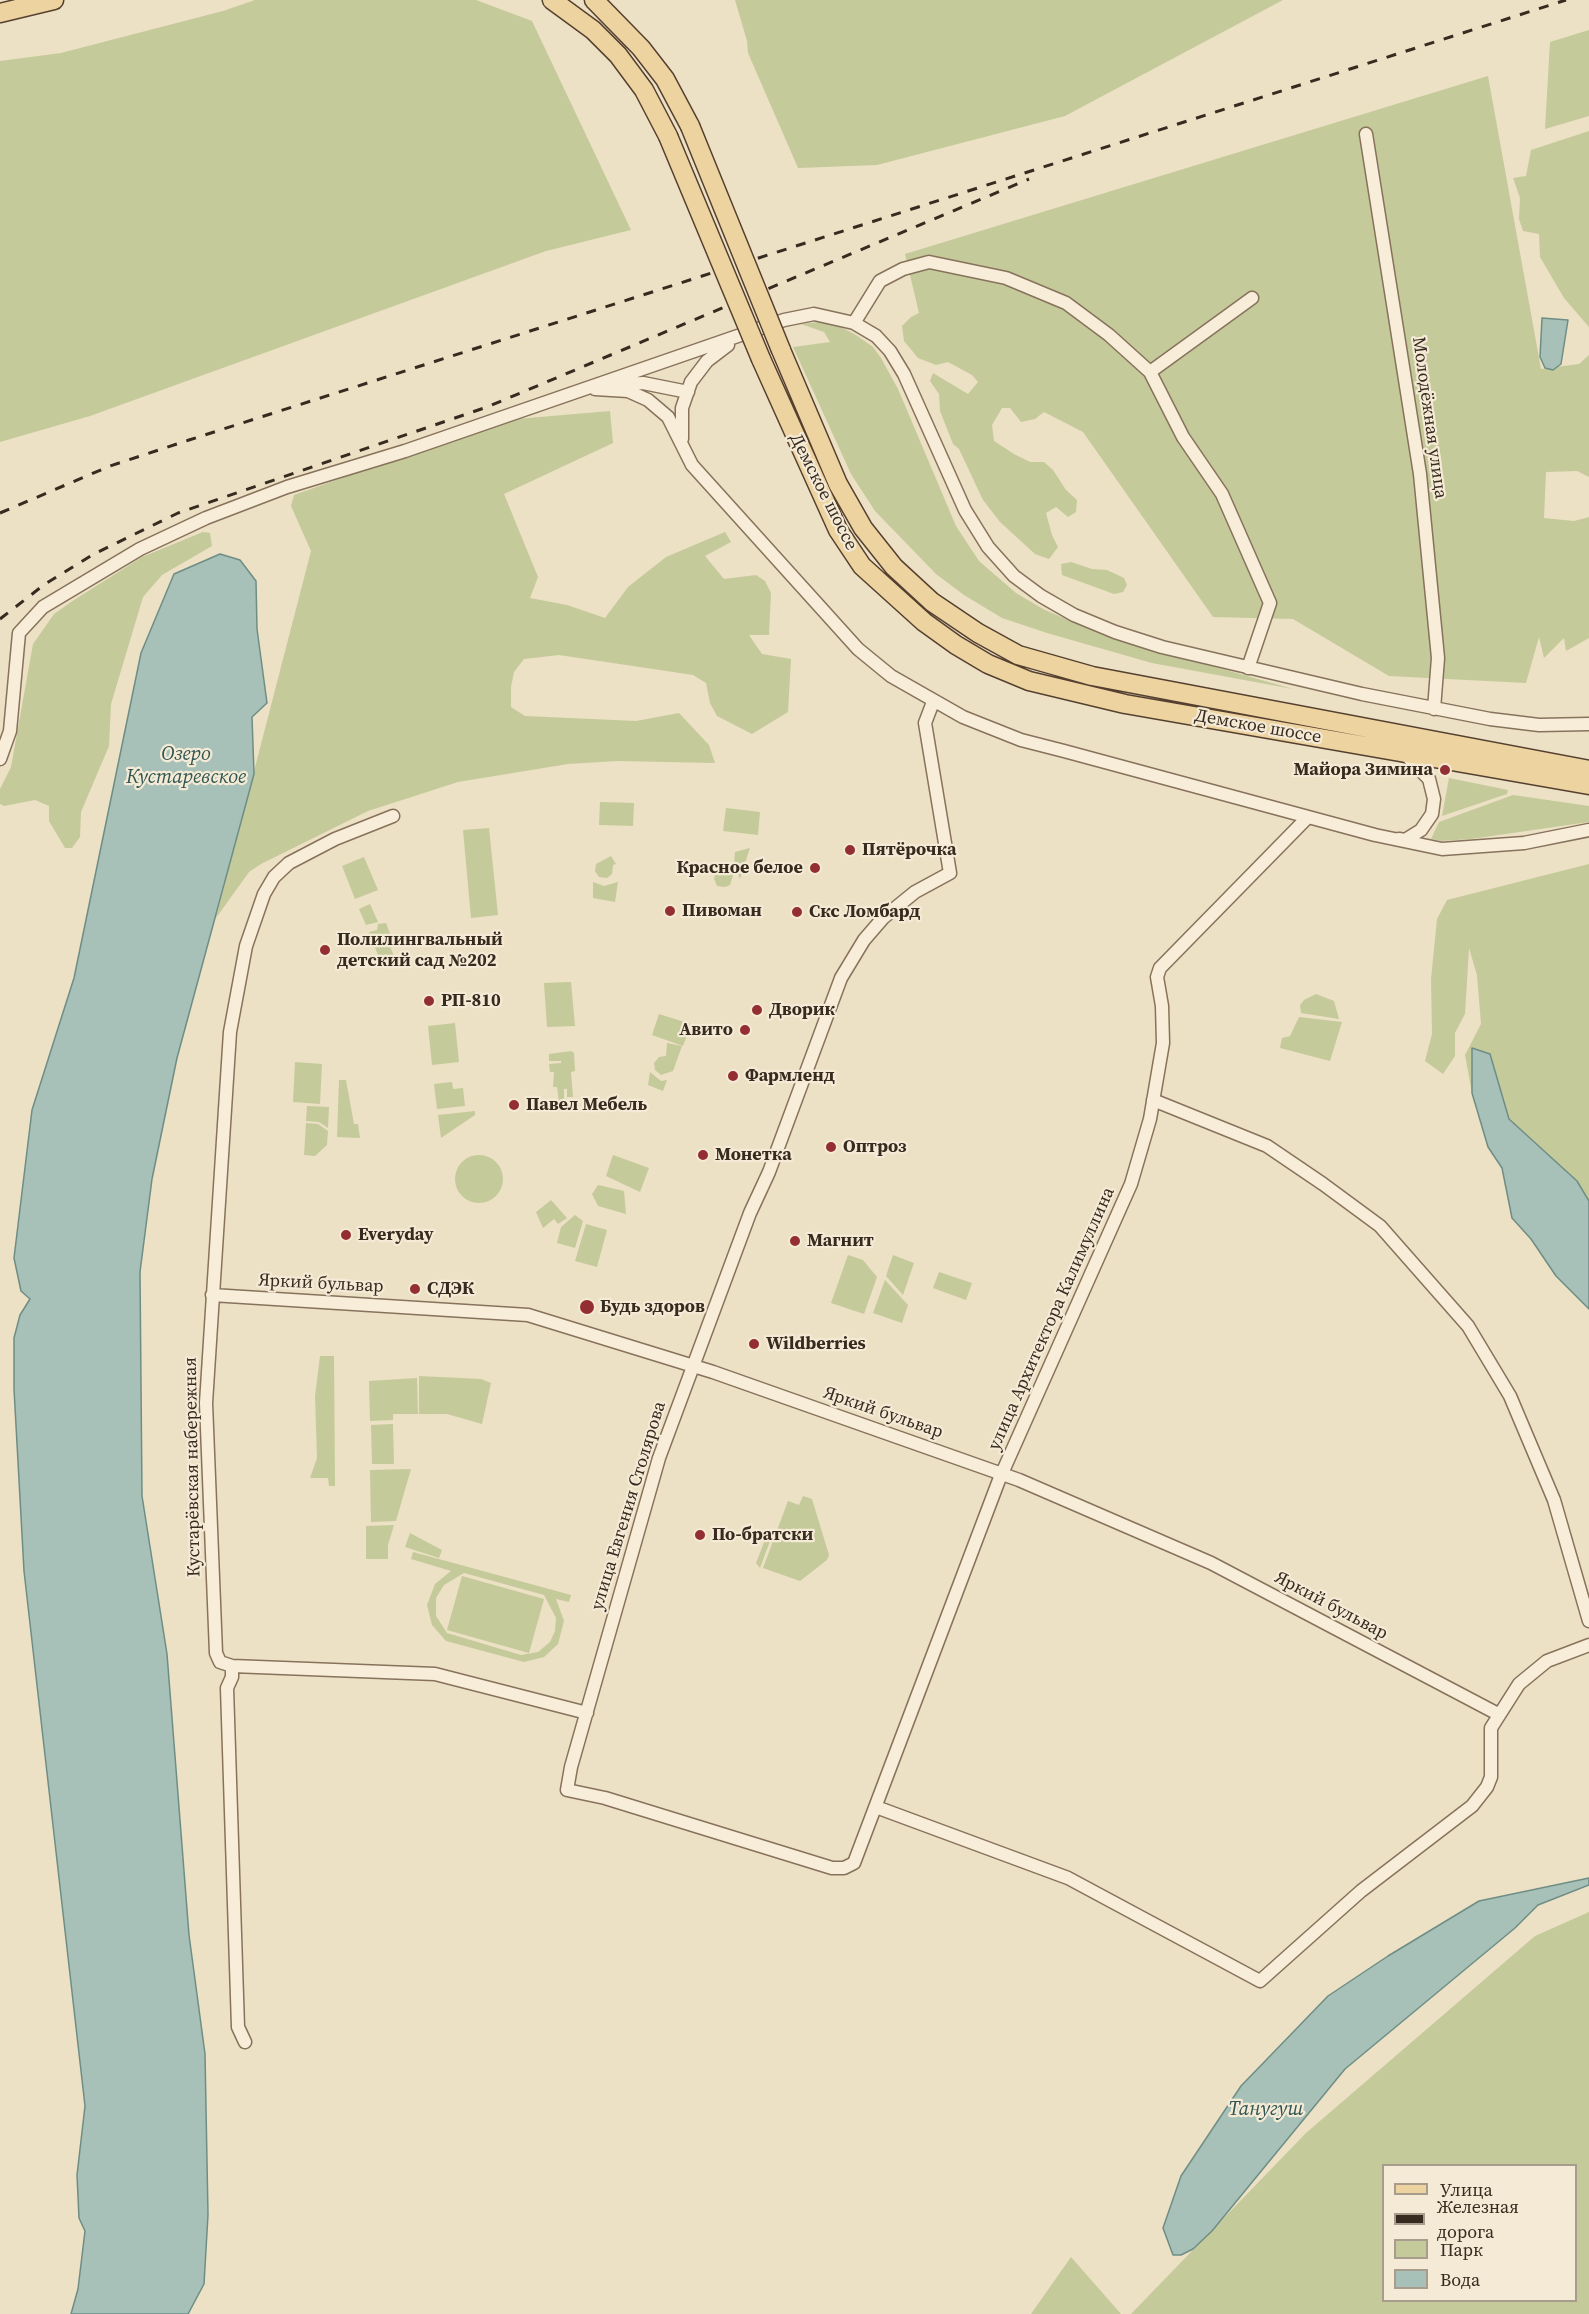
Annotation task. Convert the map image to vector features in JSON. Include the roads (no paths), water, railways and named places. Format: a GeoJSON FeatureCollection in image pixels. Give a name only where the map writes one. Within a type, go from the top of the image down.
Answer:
{"type":"FeatureCollection","features":[{"type":"Feature","properties":{"kind":"main road"},"geometry":{"type":"LineString","coordinates":[[0,13],[54,0]]}},
{"type":"Feature","properties":{"kind":"main road","name":"Демское шоссе"},"geometry":{"type":"LineString","coordinates":[[552,0],[593,30],[618,55],[644,90],[668,136],[761,359],[838,530],[862,566],[880,585],[956,645],[988,664],[1029,681],[1074,693],[1589,785]]}},
{"type":"Feature","properties":{"kind":"main road","name":"Демское шоссе"},"geometry":{"type":"LineString","coordinates":[[594,0],[641,48],[665,79],[690,126],[838,484],[863,528],[894,567],[932,602],[978,633],[1018,655],[1092,676],[1589,770]]}},
{"type":"Feature","properties":{"kind":"street","name":"Молодёжная улица"},"geometry":{"type":"LineString","coordinates":[[1366,134],[1420,474],[1438,658],[1434,709]]}},
{"type":"Feature","properties":{"kind":"street"},"geometry":{"type":"LineString","coordinates":[[854,323],[880,281],[903,269],[929,262],[1006,278],[1066,303],[1109,335],[1150,372],[1184,437],[1222,494],[1270,603],[1248,668]]}},
{"type":"Feature","properties":{"kind":"street"},"geometry":{"type":"LineString","coordinates":[[1150,372],[1252,298]]}},
{"type":"Feature","properties":{"kind":"street"},"geometry":{"type":"LineString","coordinates":[[0,759],[10,731],[19,633],[43,607],[140,549],[206,518],[287,487],[405,451],[582,389],[739,338],[784,320],[814,314],[854,323],[876,336],[890,351],[904,374],[964,510],[988,547],[1014,576],[1041,596],[1074,615],[1115,632],[1248,668],[1434,709],[1539,725],[1589,724]]}},
{"type":"Feature","properties":{"kind":"street"},"geometry":{"type":"LineString","coordinates":[[682,440],[682,408],[688,392],[707,360],[739,338]]}},
{"type":"Feature","properties":{"kind":"street"},"geometry":{"type":"LineString","coordinates":[[582,389],[607,384],[643,383],[688,392]]}},
{"type":"Feature","properties":{"kind":"street"},"geometry":{"type":"LineString","coordinates":[[582,389],[628,391],[648,400],[668,417],[682,440],[692,465],[858,649],[891,676],[933,702],[1021,740],[1375,835],[1442,849],[1524,843],[1589,830]]}},
{"type":"Feature","properties":{"kind":"street","name":"улица Евгения Столярова"},"geometry":{"type":"LineString","coordinates":[[844,1868],[832,1868],[606,1798],[567,1790],[586,1713],[659,1458],[841,978],[864,940],[887,914],[915,892],[950,873],[925,723],[933,702]]}},
{"type":"Feature","properties":{"kind":"street"},"geometry":{"type":"LineString","coordinates":[[1375,835],[1406,840],[1421,830],[1432,814],[1434,799],[1429,779],[1404,753]]}},
{"type":"Feature","properties":{"kind":"street","name":"Кустарёвская набережная"},"geometry":{"type":"LineString","coordinates":[[232,1666],[220,1662],[216,1653],[206,1408],[230,1026],[246,946],[264,894],[277,873],[295,860],[340,837],[393,816]]}},
{"type":"Feature","properties":{"kind":"street","name":"улица Архитектора Калимуллина"},"geometry":{"type":"LineString","coordinates":[[844,1868],[857,1858],[1002,1474],[1122,1210],[1142,1150],[1163,1043],[1162,1006],[1157,977],[1160,968],[1308,817]]}},
{"type":"Feature","properties":{"kind":"street"},"geometry":{"type":"LineString","coordinates":[[1153,1100],[1219,1124],[1267,1146],[1323,1184],[1380,1226],[1468,1326],[1510,1396],[1554,1500],[1589,1621]]}},
{"type":"Feature","properties":{"kind":"street","name":"Яркий бульвар"},"geometry":{"type":"LineString","coordinates":[[212,1295],[518,1314],[548,1319],[693,1366],[1002,1474],[1211,1563],[1498,1714]]}},
{"type":"Feature","properties":{"kind":"street"},"geometry":{"type":"LineString","coordinates":[[876,1807],[1068,1878],[1260,1981],[1361,1891],[1477,1801],[1491,1777],[1491,1728],[1519,1684],[1547,1661],[1589,1645]]}},
{"type":"Feature","properties":{"kind":"street"},"geometry":{"type":"LineString","coordinates":[[245,2042],[237,2027],[226,1688],[232,1677],[232,1666],[435,1674],[586,1713]]}},
{"type":"Feature","properties":{"kind":"water"},"geometry":{"type":"Polygon","coordinates":[[[1542,318],[1568,320],[1561,364],[1553,370],[1545,368],[1540,357],[1542,318]]]}},
{"type":"Feature","properties":{"kind":"water","name":"Озеро Кустаревское"},"geometry":{"type":"Polygon","coordinates":[[[220,554],[240,560],[256,581],[257,629],[267,703],[252,717],[254,774],[177,1058],[152,1179],[140,1272],[142,1496],[167,1654],[189,1935],[205,2054],[208,2215],[204,2284],[188,2314],[71,2314],[78,2289],[85,2231],[79,2218],[77,2175],[85,2106],[24,1571],[14,1389],[14,1338],[20,1315],[30,1299],[21,1291],[14,1258],[32,1110],[74,978],[141,653],[174,574],[220,554]]]}},
{"type":"Feature","properties":{"kind":"water"},"geometry":{"type":"Polygon","coordinates":[[[1472,1048],[1490,1054],[1509,1119],[1577,1181],[1589,1201],[1589,1309],[1556,1276],[1531,1239],[1512,1218],[1502,1168],[1488,1147],[1472,1093],[1472,1048]]]}},
{"type":"Feature","properties":{"kind":"water","name":"Танугуш"},"geometry":{"type":"Polygon","coordinates":[[[1589,1878],[1589,1885],[1538,1905],[1515,1928],[1345,2069],[1212,2231],[1193,2249],[1181,2255],[1173,2255],[1163,2228],[1181,2176],[1241,2086],[1328,1996],[1388,1956],[1479,1901],[1589,1878]]]}},
{"type":"Feature","properties":{"kind":"railway"},"geometry":{"type":"LineString","coordinates":[[0,513],[110,466],[189,440],[1566,0]]}},
{"type":"Feature","properties":{"kind":"railway"},"geometry":{"type":"LineString","coordinates":[[0,619],[45,584],[94,554],[178,513],[487,407],[1029,179]]}},
{"type":"Feature","properties":{"kind":"place","name":"Майора Зимина"},"geometry":{"type":"Point","coordinates":[1445,770]}},
{"type":"Feature","properties":{"kind":"place","name":"Пятёрочка"},"geometry":{"type":"Point","coordinates":[850,850]}},
{"type":"Feature","properties":{"kind":"place","name":"Красное белое"},"geometry":{"type":"Point","coordinates":[815,868]}},
{"type":"Feature","properties":{"kind":"place","name":"Пивоман"},"geometry":{"type":"Point","coordinates":[670,911]}},
{"type":"Feature","properties":{"kind":"place","name":"Скс Ломбард"},"geometry":{"type":"Point","coordinates":[797,912]}},
{"type":"Feature","properties":{"kind":"place","name":"Полилингвальный детский сад №202"},"geometry":{"type":"Point","coordinates":[325,950]}},
{"type":"Feature","properties":{"kind":"place","name":"РП-810"},"geometry":{"type":"Point","coordinates":[429,1001]}},
{"type":"Feature","properties":{"kind":"place","name":"Дворик"},"geometry":{"type":"Point","coordinates":[757,1010]}},
{"type":"Feature","properties":{"kind":"place","name":"Авито"},"geometry":{"type":"Point","coordinates":[745,1030]}},
{"type":"Feature","properties":{"kind":"place","name":"Фармленд"},"geometry":{"type":"Point","coordinates":[733,1076]}},
{"type":"Feature","properties":{"kind":"place","name":"Павел Мебель"},"geometry":{"type":"Point","coordinates":[514,1105]}},
{"type":"Feature","properties":{"kind":"place","name":"Оптроз"},"geometry":{"type":"Point","coordinates":[831,1147]}},
{"type":"Feature","properties":{"kind":"place","name":"Монетка"},"geometry":{"type":"Point","coordinates":[703,1155]}},
{"type":"Feature","properties":{"kind":"place","name":"Everyday"},"geometry":{"type":"Point","coordinates":[346,1235]}},
{"type":"Feature","properties":{"kind":"place","name":"Магнит"},"geometry":{"type":"Point","coordinates":[795,1241]}},
{"type":"Feature","properties":{"kind":"place","name":"СДЭК"},"geometry":{"type":"Point","coordinates":[415,1289]}},
{"type":"Feature","properties":{"kind":"place","name":"Будь здоров"},"geometry":{"type":"Point","coordinates":[587,1307]}},
{"type":"Feature","properties":{"kind":"place","name":"Wildberries"},"geometry":{"type":"Point","coordinates":[754,1344]}},
{"type":"Feature","properties":{"kind":"place","name":"По-братски"},"geometry":{"type":"Point","coordinates":[700,1535]}}]}
